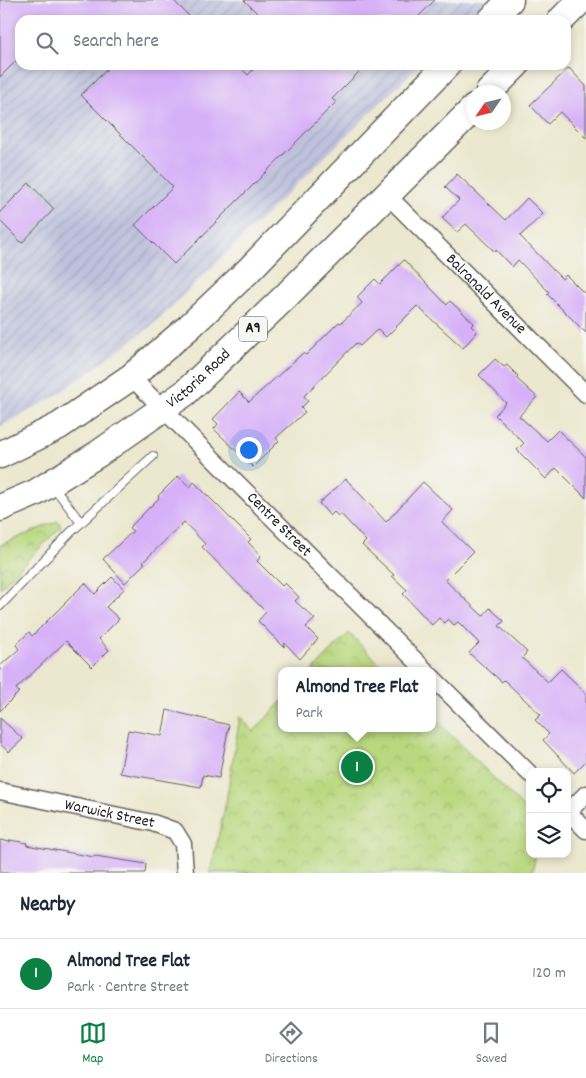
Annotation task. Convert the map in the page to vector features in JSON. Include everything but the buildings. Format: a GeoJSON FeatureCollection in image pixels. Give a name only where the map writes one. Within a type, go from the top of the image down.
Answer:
{"type":"FeatureCollection","features":[{"type":"Feature","properties":{"kind":"highway"},"geometry":{"type":"LineString","coordinates":[[496,15],[510,0]]}},
{"type":"Feature","properties":{"kind":"highway"},"geometry":{"type":"LineString","coordinates":[[566,15],[580,0]]}},
{"type":"Feature","properties":{"kind":"highway"},"geometry":{"type":"LineString","coordinates":[[0,455],[60,426],[131,377],[248,271],[442,70]]}},
{"type":"Feature","properties":{"kind":"highway"},"geometry":{"type":"LineString","coordinates":[[496,85],[511,70]]}},
{"type":"Feature","properties":{"kind":"highway","name":"Victoria Road"},"geometry":{"type":"LineString","coordinates":[[0,508],[35,493],[98,454],[185,393],[466,116]]}},
{"type":"Feature","properties":{"kind":"street","name":"Balranald Avenue"},"geometry":{"type":"LineString","coordinates":[[387,194],[586,394]]}},
{"type":"Feature","properties":{"kind":"street","name":"Centre Street"},"geometry":{"type":"LineString","coordinates":[[131,377],[422,667]]}},
{"type":"Feature","properties":{"kind":"street"},"geometry":{"type":"LineString","coordinates":[[436,681],[526,770]]}},
{"type":"Feature","properties":{"kind":"street","name":"Warwick Street"},"geometry":{"type":"LineString","coordinates":[[0,791],[153,823],[175,831],[183,844],[185,873]]}},
{"type":"Feature","properties":{"kind":"street"},"geometry":{"type":"LineString","coordinates":[[571,809],[586,794]]}},
{"type":"Feature","properties":{"kind":"street"},"geometry":{"type":"LineString","coordinates":[[569,813],[586,830]]}},
{"type":"Feature","properties":{"kind":"lane"},"geometry":{"type":"LineString","coordinates":[[0,606],[81,523],[153,456]]}},
{"type":"Feature","properties":{"kind":"lane"},"geometry":{"type":"LineString","coordinates":[[51,483],[81,523]]}},
{"type":"Feature","properties":{"kind":"shaded area"},"geometry":{"type":"Polygon","coordinates":[[[0,0],[486,0],[470,15],[15,15],[15,70],[414,70],[153,325],[59,394],[0,427],[0,0]]]}},
{"type":"Feature","properties":{"kind":"green space"},"geometry":{"type":"Polygon","coordinates":[[[58,521],[61,527],[0,588],[0,545],[58,521]]]}},
{"type":"Feature","properties":{"kind":"green space"},"geometry":{"type":"Polygon","coordinates":[[[349,633],[383,667],[316,667],[349,633]]]}},
{"type":"Feature","properties":{"kind":"green space"},"geometry":{"type":"Polygon","coordinates":[[[278,705],[278,732],[436,732],[436,720],[526,810],[526,858],[535,858],[532,873],[210,873],[226,802],[240,716],[253,732],[278,705]]]}},
{"type":"Feature","properties":{"kind":"place","name":"Almond Tree Flat"},"geometry":{"type":"Point","coordinates":[357,767]}}]}
